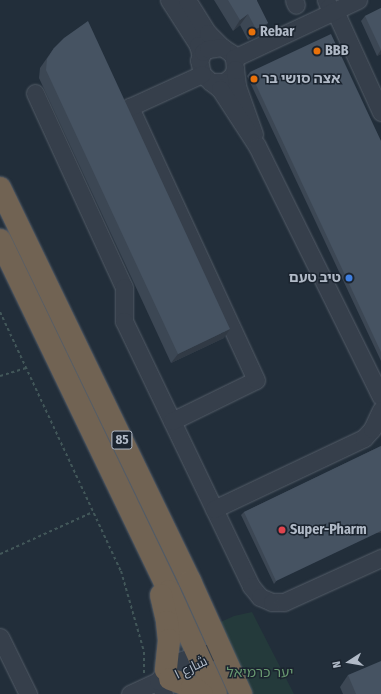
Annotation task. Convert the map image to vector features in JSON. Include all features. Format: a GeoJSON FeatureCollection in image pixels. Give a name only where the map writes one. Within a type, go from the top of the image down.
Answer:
{"type":"FeatureCollection","features":[{"type":"Feature","properties":{"kind":"highway","name":"85"},"geometry":{"type":"LineString","coordinates":[[0,188],[222,651],[241,694]]}},
{"type":"Feature","properties":{"kind":"highway","name":"85"},"geometry":{"type":"LineString","coordinates":[[0,240],[152,555],[216,694]]}},
{"type":"Feature","properties":{"kind":"highway"},"geometry":{"type":"LineString","coordinates":[[152,555],[167,622],[169,640],[155,684],[192,687],[202,694]]}},
{"type":"Feature","properties":{"kind":"street"},"geometry":{"type":"LineString","coordinates":[[169,0],[198,45],[201,56]]}},
{"type":"Feature","properties":{"kind":"street"},"geometry":{"type":"LineString","coordinates":[[187,0],[208,33],[230,58],[237,86],[249,115],[257,146]]}},
{"type":"Feature","properties":{"kind":"street"},"geometry":{"type":"LineString","coordinates":[[230,58],[330,6],[358,0]]}},
{"type":"Feature","properties":{"kind":"street"},"geometry":{"type":"LineString","coordinates":[[330,6],[381,112]]}},
{"type":"Feature","properties":{"kind":"street"},"geometry":{"type":"LineString","coordinates":[[230,58],[211,47],[205,50],[201,56],[199,65],[206,78],[220,89],[257,146],[381,397]]}},
{"type":"Feature","properties":{"kind":"street"},"geometry":{"type":"LineString","coordinates":[[172,420],[256,380],[130,107],[206,78],[224,82],[232,76],[230,58]]}},
{"type":"Feature","properties":{"kind":"street"},"geometry":{"type":"LineString","coordinates":[[35,93],[124,287],[124,321],[251,586],[260,597],[272,602],[284,602],[381,558]]}},
{"type":"Feature","properties":{"kind":"street"},"geometry":{"type":"LineString","coordinates":[[214,508],[364,438],[372,429],[381,410]]}},
{"type":"Feature","properties":{"kind":"street"},"geometry":{"type":"LineString","coordinates":[[0,637],[28,694]]}},
{"type":"Feature","properties":{"kind":"street"},"geometry":{"type":"LineString","coordinates":[[155,684],[180,661],[200,659],[222,651]]}},
{"type":"Feature","properties":{"kind":"path"},"geometry":{"type":"LineString","coordinates":[[0,312],[121,571],[144,652],[155,684]]}},
{"type":"Feature","properties":{"kind":"path"},"geometry":{"type":"LineString","coordinates":[[0,376],[27,368]]}},
{"type":"Feature","properties":{"kind":"path"},"geometry":{"type":"LineString","coordinates":[[0,554],[93,512]]}},
{"type":"Feature","properties":{"kind":"green space","name":"יער כרמיאל"},"geometry":{"type":"Polygon","coordinates":[[[252,612],[294,694],[248,694],[216,624],[234,616],[252,612]]]}},
{"type":"Feature","properties":{"kind":"building"},"geometry":{"type":"Polygon","coordinates":[[[228,0],[257,0],[268,23],[256,29],[248,14],[240,20],[228,0]]]}},
{"type":"Feature","properties":{"kind":"building"},"geometry":{"type":"Polygon","coordinates":[[[381,8],[381,50],[365,16],[381,8]]]}},
{"type":"Feature","properties":{"kind":"building"},"geometry":{"type":"Polygon","coordinates":[[[88,21],[230,329],[178,354],[46,70],[47,59],[54,48],[64,38],[88,21]]]}},
{"type":"Feature","properties":{"kind":"building"},"geometry":{"type":"Polygon","coordinates":[[[331,34],[381,141],[381,352],[250,72],[331,34]]]}},
{"type":"Feature","properties":{"kind":"building"},"geometry":{"type":"Polygon","coordinates":[[[381,446],[381,531],[276,581],[244,512],[381,446]]]}},
{"type":"Feature","properties":{"kind":"building"},"geometry":{"type":"Polygon","coordinates":[[[381,661],[381,694],[356,694],[348,675],[381,661]]]}},
{"type":"Feature","properties":{"kind":"place","name":"Rebar"},"geometry":{"type":"Point","coordinates":[252,32]}},
{"type":"Feature","properties":{"kind":"place","name":"BBB"},"geometry":{"type":"Point","coordinates":[317,51]}},
{"type":"Feature","properties":{"kind":"place","name":"אצה סושי בר"},"geometry":{"type":"Point","coordinates":[254,79]}},
{"type":"Feature","properties":{"kind":"place","name":"טיב טעם"},"geometry":{"type":"Point","coordinates":[349,278]}},
{"type":"Feature","properties":{"kind":"place","name":"Super-Pharm"},"geometry":{"type":"Point","coordinates":[282,530]}}]}
